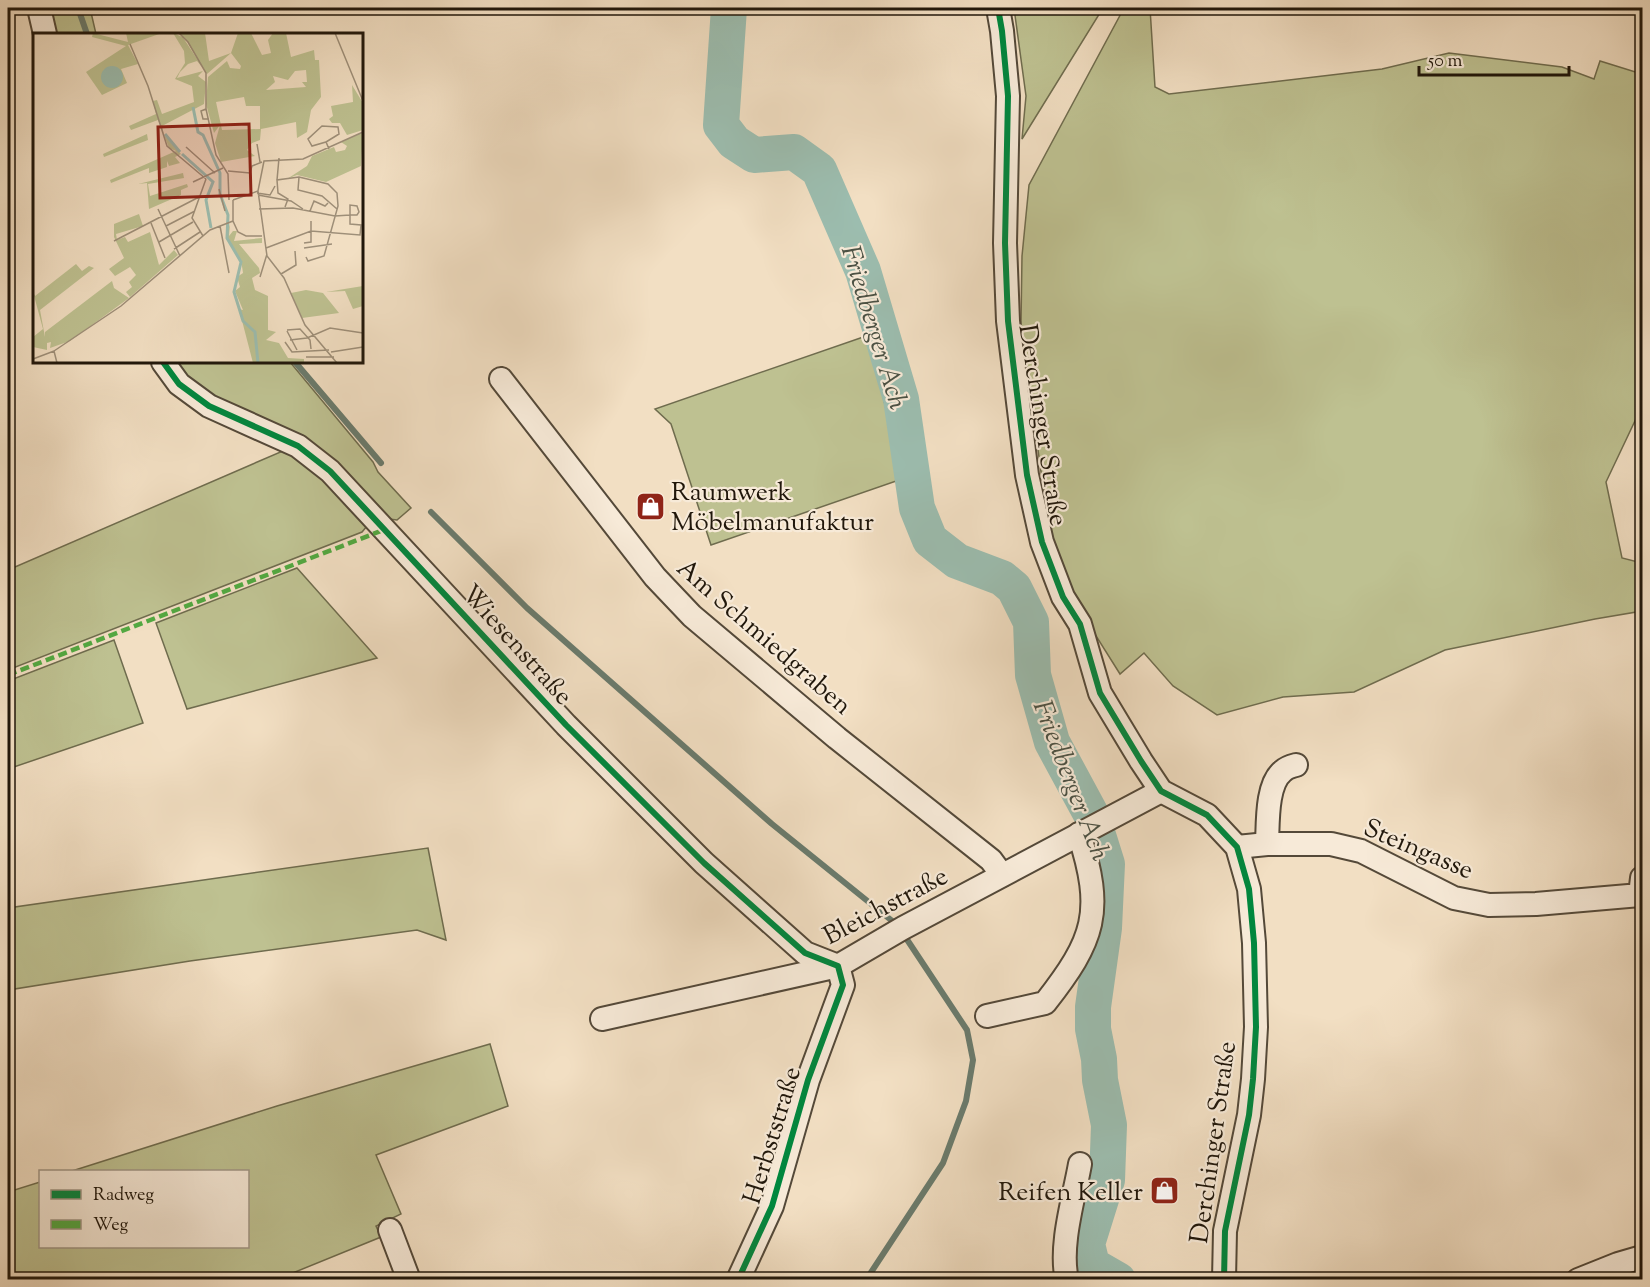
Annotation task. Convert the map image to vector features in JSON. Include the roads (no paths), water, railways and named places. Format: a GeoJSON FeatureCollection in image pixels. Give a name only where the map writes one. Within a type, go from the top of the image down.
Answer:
{"type":"FeatureCollection","features":[{"type":"Feature","properties":{"kind":"street"},"geometry":{"type":"LineString","coordinates":[[39,8],[45,33]]}},
{"type":"Feature","properties":{"kind":"street","name":"Derchinger Straße"},"geometry":{"type":"LineString","coordinates":[[998,8],[1008,96],[1005,243],[1008,321],[1027,476],[1042,542],[1063,597],[1080,624],[1100,693],[1161,791],[1207,815],[1237,847],[1249,889],[1254,943],[1256,1027],[1249,1115],[1230,1200],[1225,1237],[1224,1280]]}},
{"type":"Feature","properties":{"kind":"street","name":"Wiesenstraße"},"geometry":{"type":"LineString","coordinates":[[164,363],[179,384],[209,406],[298,446],[330,471],[566,725],[704,863],[805,953],[838,966]]}},
{"type":"Feature","properties":{"kind":"street","name":"Am Schmiedgraben"},"geometry":{"type":"LineString","coordinates":[[501,379],[655,577],[692,616],[837,738],[991,860],[1002,875]]}},
{"type":"Feature","properties":{"kind":"street"},"geometry":{"type":"LineString","coordinates":[[1267,844],[1269,807],[1274,783],[1282,771],[1296,765]]}},
{"type":"Feature","properties":{"kind":"street","name":"Bleichstraße"},"geometry":{"type":"LineString","coordinates":[[602,1019],[838,966],[899,930],[1161,791]]}},
{"type":"Feature","properties":{"kind":"street"},"geometry":{"type":"LineString","coordinates":[[987,1016],[1045,1003],[1081,951],[1090,930],[1093,890],[1081,833]]}},
{"type":"Feature","properties":{"kind":"street","name":"Steingasse"},"geometry":{"type":"LineString","coordinates":[[1237,847],[1267,844],[1331,844],[1361,851],[1454,898],[1489,905],[1536,904],[1642,890]]}},
{"type":"Feature","properties":{"kind":"street","name":"Herbststraße"},"geometry":{"type":"LineString","coordinates":[[738,1280],[772,1206],[808,1080],[843,986],[838,966]]}},
{"type":"Feature","properties":{"kind":"street"},"geometry":{"type":"LineString","coordinates":[[1067,1280],[1065,1273],[1066,1237],[1080,1164]]}},
{"type":"Feature","properties":{"kind":"street"},"geometry":{"type":"LineString","coordinates":[[390,1230],[409,1280]]}},
{"type":"Feature","properties":{"kind":"street"},"geometry":{"type":"LineString","coordinates":[[1578,1280],[1642,1257]]}},
{"type":"Feature","properties":{"kind":"waterway"},"geometry":{"type":"LineString","coordinates":[[78,8],[87,33]]}},
{"type":"Feature","properties":{"kind":"waterway","name":"Friedberger Ach"},"geometry":{"type":"LineString","coordinates":[[729,8],[721,125],[734,142],[754,155],[794,152],[819,170],[863,271],[901,399],[917,508],[930,540],[957,561],[1002,578],[1014,588],[1031,622],[1033,675],[1052,742],[1092,816],[1107,864],[1104,928],[1093,1007],[1093,1029],[1109,1125],[1107,1180],[1087,1244],[1092,1265],[1118,1280]]}},
{"type":"Feature","properties":{"kind":"waterway"},"geometry":{"type":"LineString","coordinates":[[296,363],[381,463]]}},
{"type":"Feature","properties":{"kind":"waterway"},"geometry":{"type":"LineString","coordinates":[[431,512],[527,608],[772,824],[891,920],[906,938],[967,1030],[973,1060],[966,1101],[943,1163],[866,1280]]}},
{"type":"Feature","properties":{"kind":"place","name":"Raumwerk Möbelmanufaktur"},"geometry":{"type":"Point","coordinates":[650,506]}},
{"type":"Feature","properties":{"kind":"place","name":"Reifen Keller"},"geometry":{"type":"Point","coordinates":[1164,1191]}}]}
